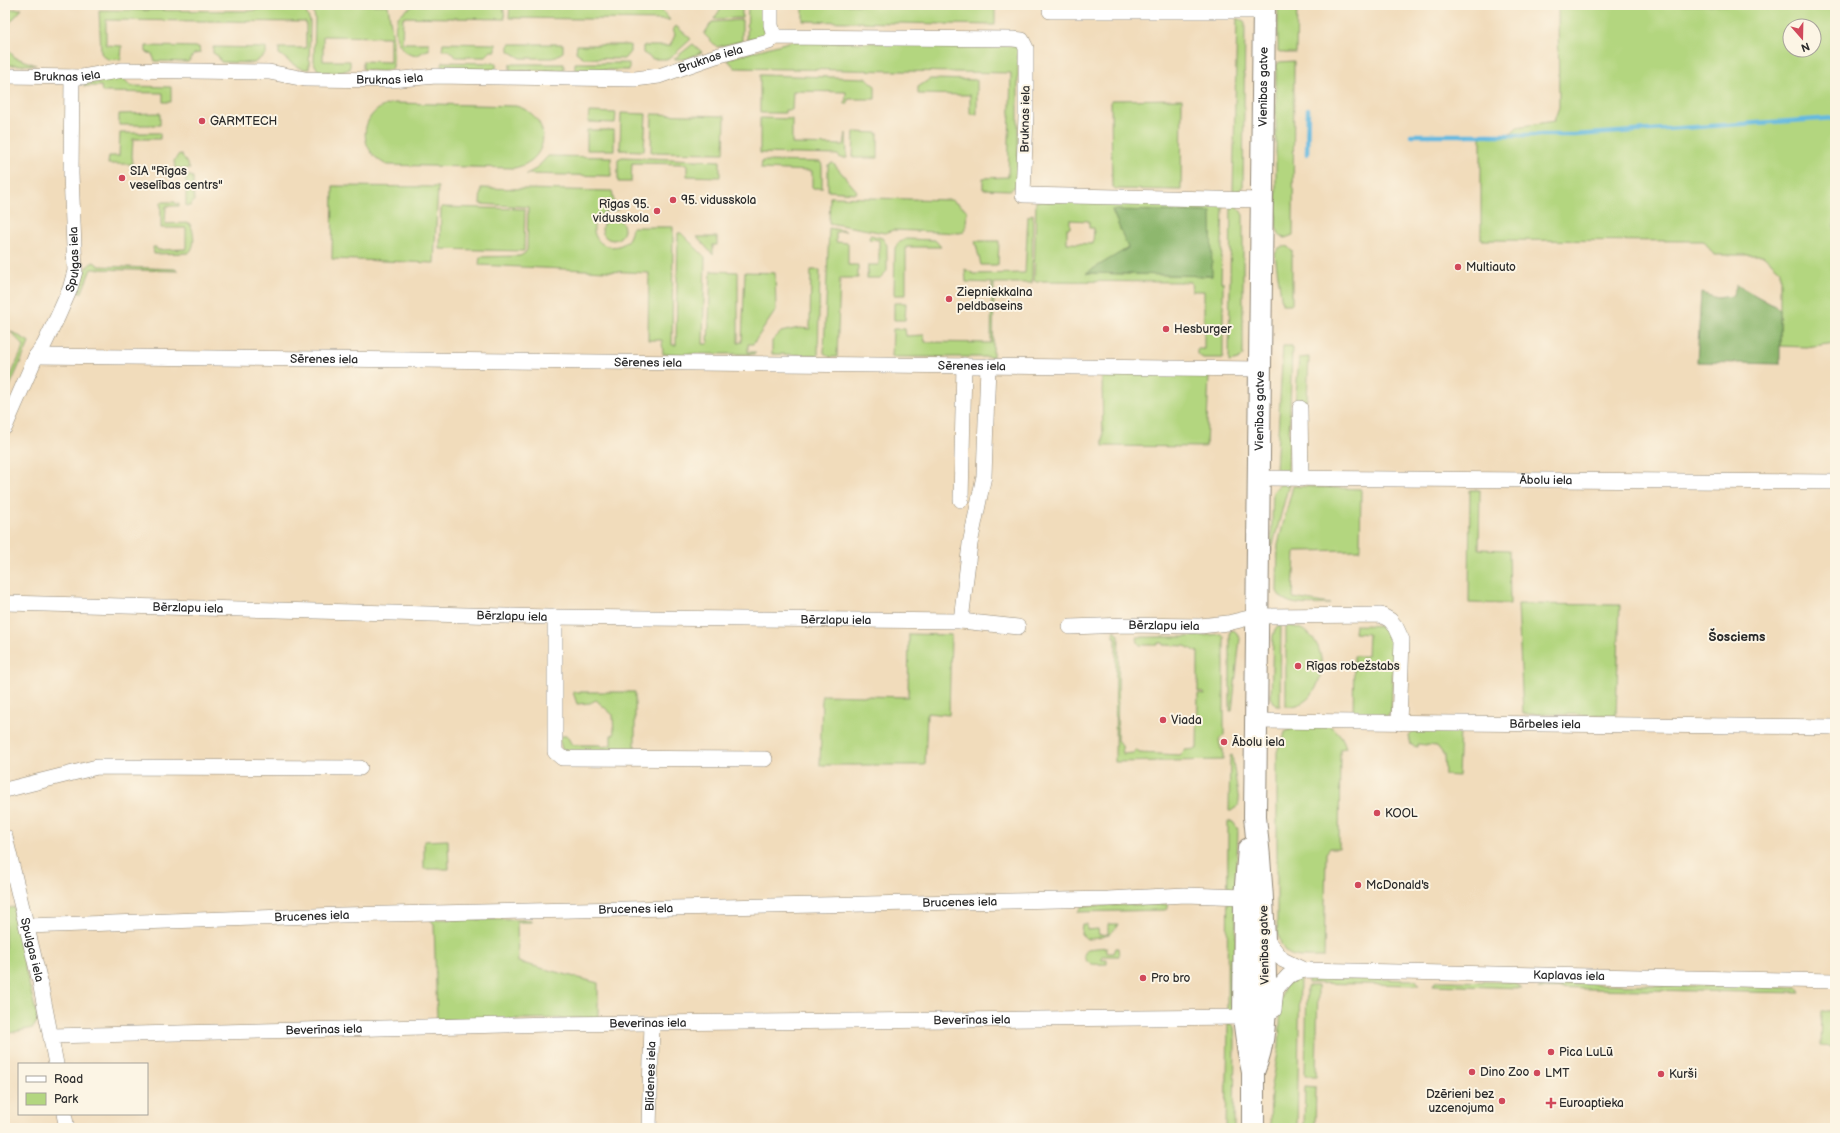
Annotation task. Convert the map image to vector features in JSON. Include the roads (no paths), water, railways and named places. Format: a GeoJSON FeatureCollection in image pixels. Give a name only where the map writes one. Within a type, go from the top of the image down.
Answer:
{"type":"FeatureCollection","features":[{"type":"Feature","properties":{"kind":"highway","name":"Vienības gatve"},"geometry":{"type":"LineString","coordinates":[[1253,1072],[1258,1060],[1264,1032],[1264,937],[1261,866],[1255,817],[1255,721],[1264,8]]}},
{"type":"Feature","properties":{"kind":"highway","name":"Vienības gatve"},"geometry":{"type":"LineString","coordinates":[[1253,1128],[1253,1072],[1244,1017],[1245,897],[1247,863],[1255,817]]}},
{"type":"Feature","properties":{"kind":"street"},"geometry":{"type":"LineString","coordinates":[[770,5],[771,25],[774,37]]}},
{"type":"Feature","properties":{"kind":"street"},"geometry":{"type":"LineString","coordinates":[[1050,11],[1264,8]]}},
{"type":"Feature","properties":{"kind":"street","name":"Bruknas iela"},"geometry":{"type":"LineString","coordinates":[[5,76],[82,77],[123,70],[269,72],[313,79],[390,80],[436,76],[635,79],[659,76],[716,56],[769,42],[774,37],[1022,40],[1026,48],[1026,116],[1023,195],[1262,200]]}},
{"type":"Feature","properties":{"kind":"street","name":"Spulgas iela"},"geometry":{"type":"LineString","coordinates":[[5,427],[36,356],[44,345],[58,316],[70,289],[75,270],[71,174],[72,77]]}},
{"type":"Feature","properties":{"kind":"street","name":"Sērenes iela"},"geometry":{"type":"LineString","coordinates":[[36,356],[1260,369]]}},
{"type":"Feature","properties":{"kind":"street"},"geometry":{"type":"LineString","coordinates":[[961,500],[964,365]]}},
{"type":"Feature","properties":{"kind":"street"},"geometry":{"type":"LineString","coordinates":[[961,621],[970,544],[984,476],[988,366]]}},
{"type":"Feature","properties":{"kind":"street"},"geometry":{"type":"LineString","coordinates":[[1300,408],[1301,479]]}},
{"type":"Feature","properties":{"kind":"street","name":"Ābolu iela"},"geometry":{"type":"LineString","coordinates":[[1258,478],[1835,482]]}},
{"type":"Feature","properties":{"kind":"street","name":"Bērzlapu iela"},"geometry":{"type":"LineString","coordinates":[[5,603],[555,617],[961,621],[1018,627]]}},
{"type":"Feature","properties":{"kind":"street","name":"Bērzlapu iela"},"geometry":{"type":"LineString","coordinates":[[1070,628],[1127,625],[1200,626],[1228,623],[1257,616],[1381,615],[1390,620],[1396,627],[1402,640],[1399,723]]}},
{"type":"Feature","properties":{"kind":"street"},"geometry":{"type":"LineString","coordinates":[[555,617],[555,752],[562,758],[765,759]]}},
{"type":"Feature","properties":{"kind":"street","name":"Bārbeles iela"},"geometry":{"type":"LineString","coordinates":[[1255,721],[1835,727]]}},
{"type":"Feature","properties":{"kind":"street"},"geometry":{"type":"LineString","coordinates":[[5,790],[96,767],[360,768]]}},
{"type":"Feature","properties":{"kind":"street","name":"Spulgas iela"},"geometry":{"type":"LineString","coordinates":[[5,837],[27,926],[56,1063]]}},
{"type":"Feature","properties":{"kind":"street","name":"Brucenes iela"},"geometry":{"type":"LineString","coordinates":[[27,926],[341,916],[1108,899],[1185,895],[1245,897]]}},
{"type":"Feature","properties":{"kind":"street","name":"Kaplavas iela"},"geometry":{"type":"LineString","coordinates":[[1264,937],[1283,960],[1304,970]]}},
{"type":"Feature","properties":{"kind":"street","name":"Kaplavas iela"},"geometry":{"type":"LineString","coordinates":[[1264,1032],[1274,1009],[1276,989],[1288,976],[1304,970],[1835,980]]}},
{"type":"Feature","properties":{"kind":"street","name":"Beverīnas iela"},"geometry":{"type":"LineString","coordinates":[[51,1036],[551,1024],[652,1024],[809,1020],[1244,1017]]}},
{"type":"Feature","properties":{"kind":"street","name":"Blīdenes iela"},"geometry":{"type":"LineString","coordinates":[[649,1128],[652,1024]]}},
{"type":"Feature","properties":{"kind":"street"},"geometry":{"type":"LineString","coordinates":[[64,1115],[66,1128]]}},
{"type":"Feature","properties":{"kind":"waterway"},"geometry":{"type":"LineString","coordinates":[[1307,154],[1308,109]]}},
{"type":"Feature","properties":{"kind":"waterway"},"geometry":{"type":"LineString","coordinates":[[1411,135],[1574,135],[1835,118]]}},
{"type":"Feature","properties":{"kind":"place","name":"GARMTECH"},"geometry":{"type":"Point","coordinates":[202,121]}},
{"type":"Feature","properties":{"kind":"place","name":"SIA \"Rīgas veselības centrs\""},"geometry":{"type":"Point","coordinates":[122,178]}},
{"type":"Feature","properties":{"kind":"place","name":"95. vidusskola"},"geometry":{"type":"Point","coordinates":[673,200]}},
{"type":"Feature","properties":{"kind":"place","name":"Rīgas 95. vidusskola"},"geometry":{"type":"Point","coordinates":[657,211]}},
{"type":"Feature","properties":{"kind":"place","name":"Multiauto"},"geometry":{"type":"Point","coordinates":[1458,267]}},
{"type":"Feature","properties":{"kind":"place","name":"Ziepniekkalna peldbaseins"},"geometry":{"type":"Point","coordinates":[949,299]}},
{"type":"Feature","properties":{"kind":"place","name":"Hesburger"},"geometry":{"type":"Point","coordinates":[1166,329]}},
{"type":"Feature","properties":{"kind":"place","name":"Rīgas robežstabs"},"geometry":{"type":"Point","coordinates":[1298,666]}},
{"type":"Feature","properties":{"kind":"place","name":"Viada"},"geometry":{"type":"Point","coordinates":[1163,720]}},
{"type":"Feature","properties":{"kind":"place","name":"Ābolu iela"},"geometry":{"type":"Point","coordinates":[1224,742]}},
{"type":"Feature","properties":{"kind":"place","name":"KOOL"},"geometry":{"type":"Point","coordinates":[1377,813]}},
{"type":"Feature","properties":{"kind":"place","name":"McDonald's"},"geometry":{"type":"Point","coordinates":[1358,885]}},
{"type":"Feature","properties":{"kind":"place","name":"Pro bro"},"geometry":{"type":"Point","coordinates":[1143,978]}},
{"type":"Feature","properties":{"kind":"place","name":"Pica LuLū"},"geometry":{"type":"Point","coordinates":[1551,1052]}},
{"type":"Feature","properties":{"kind":"place","name":"Dino Zoo"},"geometry":{"type":"Point","coordinates":[1472,1072]}},
{"type":"Feature","properties":{"kind":"place","name":"LMT"},"geometry":{"type":"Point","coordinates":[1537,1073]}},
{"type":"Feature","properties":{"kind":"place","name":"Kurši"},"geometry":{"type":"Point","coordinates":[1661,1074]}},
{"type":"Feature","properties":{"kind":"place","name":"Dzērieni bez uzcenojuma"},"geometry":{"type":"Point","coordinates":[1502,1101]}},
{"type":"Feature","properties":{"kind":"place","name":"Euroaptieka"},"geometry":{"type":"Point","coordinates":[1551,1103]}},
{"type":"Feature","properties":{"kind":"district","name":"Šosciems"},"geometry":{"type":"Point","coordinates":[1737,636]}}]}
